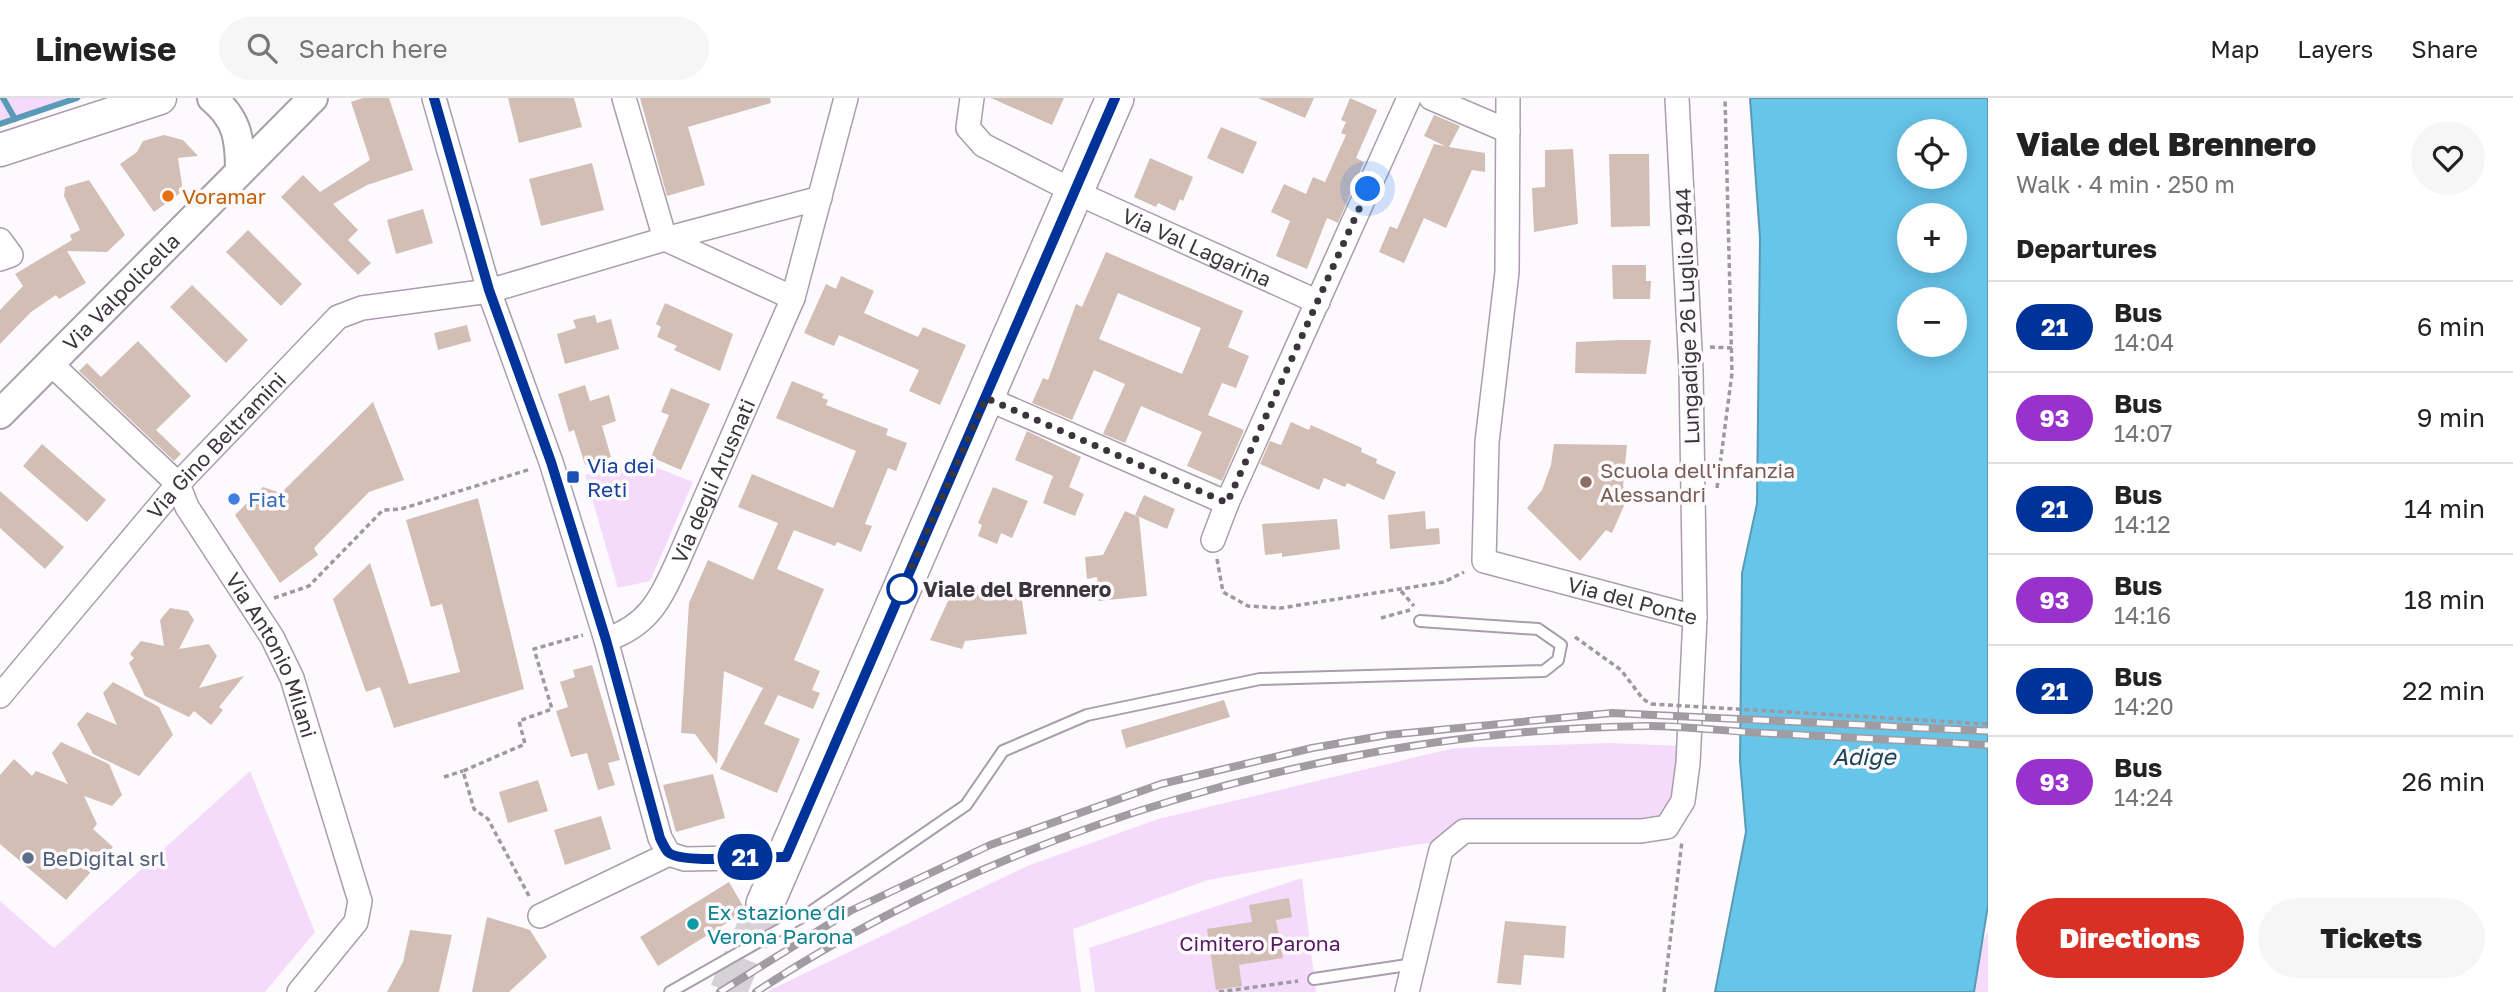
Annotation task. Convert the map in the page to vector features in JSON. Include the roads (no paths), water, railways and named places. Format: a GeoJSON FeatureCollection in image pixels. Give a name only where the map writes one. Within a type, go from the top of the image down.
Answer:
{"type":"FeatureCollection","features":[{"type":"Feature","properties":{"kind":"main road"},"geometry":{"type":"LineString","coordinates":[[0,150],[160,98]]}},
{"type":"Feature","properties":{"kind":"main road"},"geometry":{"type":"LineString","coordinates":[[765,904],[1115,98]]}},
{"type":"Feature","properties":{"kind":"street"},"geometry":{"type":"LineString","coordinates":[[212,98],[232,117],[240,139],[240,170]]}},
{"type":"Feature","properties":{"kind":"street","name":"Via Valpolicella"},"geometry":{"type":"LineString","coordinates":[[0,414],[313,98]]}},
{"type":"Feature","properties":{"kind":"street"},"geometry":{"type":"LineString","coordinates":[[433,98],[489,290],[551,462],[596,637],[660,838],[669,853],[685,859],[786,857]]}},
{"type":"Feature","properties":{"kind":"street"},"geometry":{"type":"LineString","coordinates":[[624,98],[665,239],[793,298]]}},
{"type":"Feature","properties":{"kind":"street","name":"Via degli Arusnati"},"geometry":{"type":"LineString","coordinates":[[596,637],[624,634],[646,618],[661,597],[793,298],[846,98]]}},
{"type":"Feature","properties":{"kind":"street","name":"Via Val Lagarina"},"geometry":{"type":"LineString","coordinates":[[972,98],[968,128],[983,145],[1075,192],[1318,302]]}},
{"type":"Feature","properties":{"kind":"street"},"geometry":{"type":"LineString","coordinates":[[1213,540],[1227,503],[1409,98]]}},
{"type":"Feature","properties":{"kind":"street"},"geometry":{"type":"LineString","coordinates":[[1431,98],[1508,131],[1508,98]]}},
{"type":"Feature","properties":{"kind":"street","name":"Lungadige 26 Luglio 1944"},"geometry":{"type":"LineString","coordinates":[[1677,98],[1691,370],[1695,617]]}},
{"type":"Feature","properties":{"kind":"street","name":"Via del Ponte"},"geometry":{"type":"LineString","coordinates":[[1407,992],[1441,850],[1464,831],[1641,831],[1667,827],[1683,801],[1688,763],[1695,617],[1484,561],[1487,442],[1507,272],[1508,131]]}},
{"type":"Feature","properties":{"kind":"street"},"geometry":{"type":"LineString","coordinates":[[489,290],[820,198]]}},
{"type":"Feature","properties":{"kind":"street"},"geometry":{"type":"LineString","coordinates":[[0,240],[11,255],[0,259]]}},
{"type":"Feature","properties":{"kind":"street","name":"Via Gino Beltramini"},"geometry":{"type":"LineString","coordinates":[[0,695],[178,484],[338,317],[362,308],[489,290]]}},
{"type":"Feature","properties":{"kind":"street","name":"Via Antonio Milani"},"geometry":{"type":"LineString","coordinates":[[49,362],[178,484],[187,506],[272,637],[292,678],[360,901],[356,922],[299,992]]}},
{"type":"Feature","properties":{"kind":"street"},"geometry":{"type":"LineString","coordinates":[[986,398],[1227,503]]}},
{"type":"Feature","properties":{"kind":"street"},"geometry":{"type":"LineString","coordinates":[[540,916],[669,853]]}},
{"type":"Feature","properties":{"kind":"lane"},"geometry":{"type":"LineString","coordinates":[[670,992],[810,913],[966,805],[1003,751],[1087,715],[1260,679],[1544,671],[1558,660],[1561,645],[1538,629],[1420,621]]}},
{"type":"Feature","properties":{"kind":"lane"},"geometry":{"type":"LineString","coordinates":[[1314,979],[1414,964]]}},
{"type":"Feature","properties":{"kind":"water","name":"Adige"},"geometry":{"type":"Polygon","coordinates":[[[1750,98],[1988,98],[1988,905],[1974,992],[1715,992],[1746,832],[1740,761],[1742,573],[1757,504],[1760,238],[1750,98]]]}},
{"type":"Feature","properties":{"kind":"waterway"},"geometry":{"type":"LineString","coordinates":[[3,98],[15,119]]}},
{"type":"Feature","properties":{"kind":"waterway"},"geometry":{"type":"LineString","coordinates":[[0,124],[77,98]]}},
{"type":"Feature","properties":{"kind":"tunnel"},"geometry":{"type":"LineString","coordinates":[[728,992],[765,904]]}},
{"type":"Feature","properties":{"kind":"railway"},"geometry":{"type":"LineString","coordinates":[[720,992],[850,911],[990,845],[1161,784],[1312,748],[1387,735],[1612,713],[1988,731]]}},
{"type":"Feature","properties":{"kind":"railway"},"geometry":{"type":"LineString","coordinates":[[756,992],[855,932],[960,880],[1069,835],[1183,798],[1298,768],[1415,746],[1532,732],[1647,726],[1988,745]]}},
{"type":"Feature","properties":{"kind":"place","name":"Voramar"},"geometry":{"type":"Point","coordinates":[168,196]}},
{"type":"Feature","properties":{"kind":"place","name":"Via dei Reti"},"geometry":{"type":"Point","coordinates":[573,477]}},
{"type":"Feature","properties":{"kind":"place","name":"Scuola dell'infanzia Alessandri"},"geometry":{"type":"Point","coordinates":[1586,482]}},
{"type":"Feature","properties":{"kind":"place","name":"Fiat"},"geometry":{"type":"Point","coordinates":[234,499]}},
{"type":"Feature","properties":{"kind":"place","name":"Viale del Brennero"},"geometry":{"type":"Point","coordinates":[902,589]}},
{"type":"Feature","properties":{"kind":"place","name":"BeDigital srl"},"geometry":{"type":"Point","coordinates":[28,858]}},
{"type":"Feature","properties":{"kind":"place","name":"Ex stazione di Verona Parona"},"geometry":{"type":"Point","coordinates":[693,924]}},
{"type":"Feature","properties":{"kind":"park label","name":"Cimitero Parona"},"geometry":{"type":"Point","coordinates":[1260,943]}}]}
